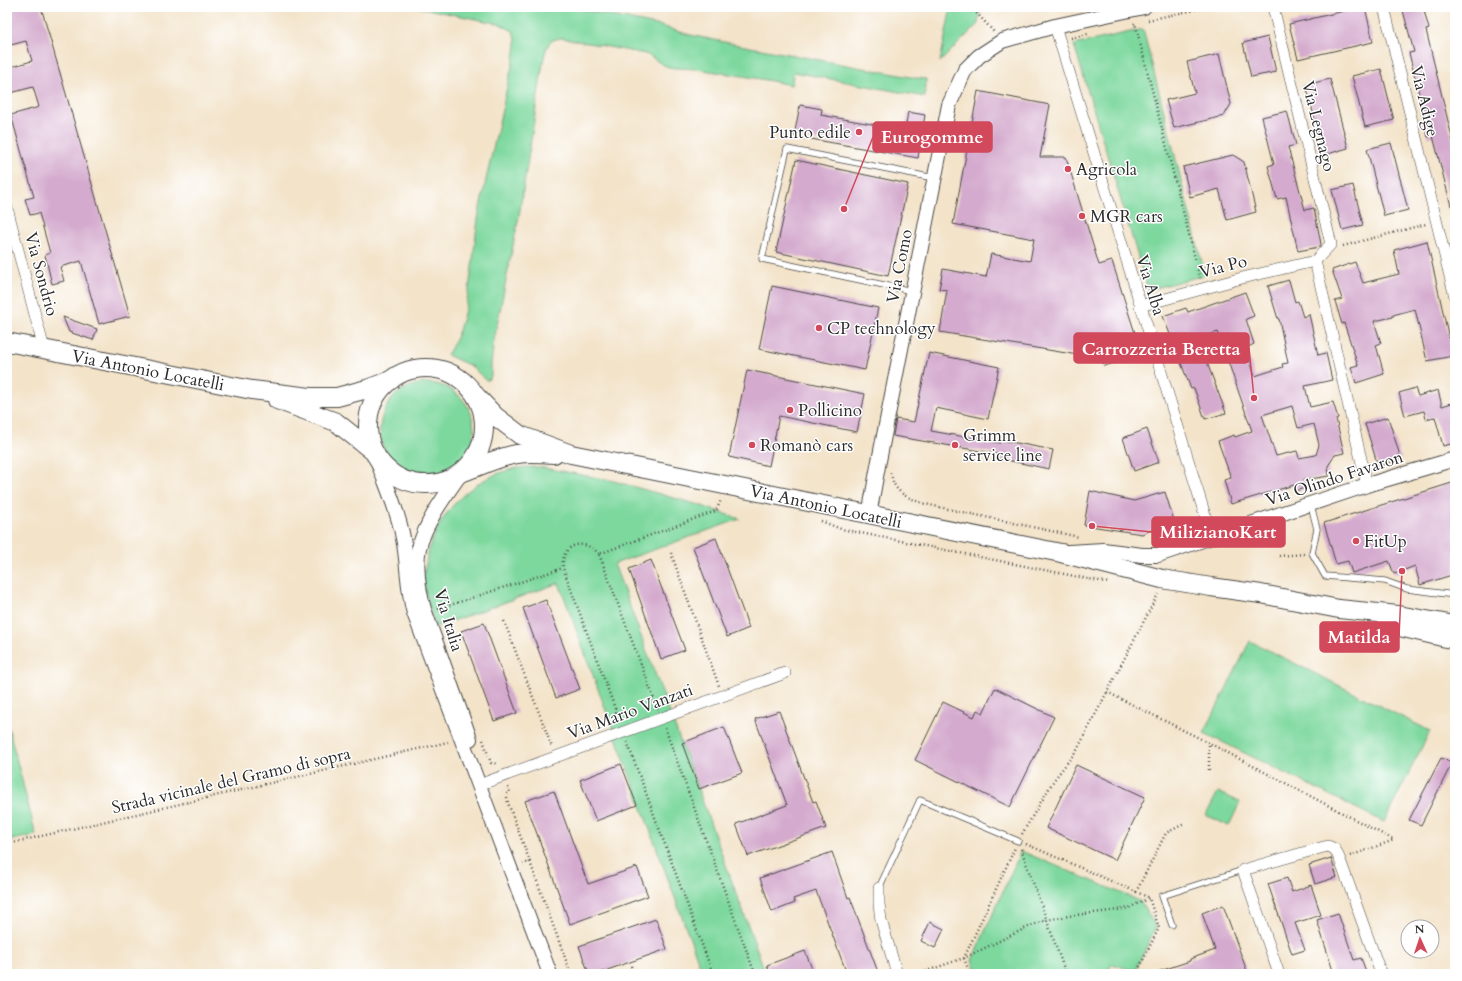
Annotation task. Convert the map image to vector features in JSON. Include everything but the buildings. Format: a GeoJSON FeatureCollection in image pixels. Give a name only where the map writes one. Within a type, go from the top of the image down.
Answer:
{"type":"FeatureCollection","features":[{"type":"Feature","properties":{"kind":"main road","name":"Via Antonio Locatelli"},"geometry":{"type":"LineString","coordinates":[[7,342],[252,390],[310,397],[337,397],[367,389],[390,380]]}},
{"type":"Feature","properties":{"kind":"main road"},"geometry":{"type":"LineString","coordinates":[[416,368],[439,369],[462,380],[477,397],[484,414],[484,436],[476,456],[461,473],[450,479],[437,483],[424,484],[412,482],[390,472],[375,454],[369,436],[369,415],[376,395],[390,380],[401,373],[416,368]]}},
{"type":"Feature","properties":{"kind":"main road","name":"Via Antonio Locatelli"},"geometry":{"type":"LineString","coordinates":[[252,390],[336,422],[375,454]]}},
{"type":"Feature","properties":{"kind":"main road","name":"Via Antonio Locatelli"},"geometry":{"type":"LineString","coordinates":[[477,397],[495,416],[520,435],[571,454],[1080,557],[1120,569],[1162,579],[1455,625]]}},
{"type":"Feature","properties":{"kind":"main road","name":"Via Antonio Locatelli"},"geometry":{"type":"LineString","coordinates":[[461,473],[516,454],[571,454]]}},
{"type":"Feature","properties":{"kind":"main road","name":"Via Antonio Locatelli"},"geometry":{"type":"LineString","coordinates":[[1339,608],[1394,626],[1455,640]]}},
{"type":"Feature","properties":{"kind":"street","name":"Via Como"},"geometry":{"type":"LineString","coordinates":[[869,515],[949,105],[965,70],[979,56],[1002,41],[1055,26],[1144,7]]}},
{"type":"Feature","properties":{"kind":"street","name":"Via Legnago"},"geometry":{"type":"LineString","coordinates":[[1273,7],[1331,244],[1325,251]]}},
{"type":"Feature","properties":{"kind":"street","name":"Via Adige"},"geometry":{"type":"LineString","coordinates":[[1384,7],[1455,297]]}},
{"type":"Feature","properties":{"kind":"street","name":"Via Alba"},"geometry":{"type":"LineString","coordinates":[[1055,26],[1212,538]]}},
{"type":"Feature","properties":{"kind":"street","name":"Via Sondrio"},"geometry":{"type":"LineString","coordinates":[[7,208],[44,349]]}},
{"type":"Feature","properties":{"kind":"street"},"geometry":{"type":"LineString","coordinates":[[1325,251],[1315,261],[1368,485]]}},
{"type":"Feature","properties":{"kind":"street","name":"Via Po"},"geometry":{"type":"LineString","coordinates":[[1140,306],[1203,288],[1315,261]]}},
{"type":"Feature","properties":{"kind":"street","name":"Via Italia"},"geometry":{"type":"LineString","coordinates":[[375,454],[400,526],[406,557],[410,600],[414,614],[550,974]]}},
{"type":"Feature","properties":{"kind":"street","name":"Via Olindo Favaron"},"geometry":{"type":"LineString","coordinates":[[1061,553],[1103,550],[1142,555],[1158,555],[1368,485],[1455,459]]}},
{"type":"Feature","properties":{"kind":"street","name":"Via Italia"},"geometry":{"type":"LineString","coordinates":[[461,473],[444,496],[428,524],[419,549],[418,574],[421,598],[431,609],[487,782],[524,864],[559,974]]}},
{"type":"Feature","properties":{"kind":"street","name":"Via Mario Vanzati"},"geometry":{"type":"LineString","coordinates":[[487,782],[785,672]]}},
{"type":"Feature","properties":{"kind":"street","name":"Via Italia"},"geometry":{"type":"LineString","coordinates":[[454,723],[464,738],[476,769],[482,779],[487,782]]}},
{"type":"Feature","properties":{"kind":"street","name":"Via Italia"},"geometry":{"type":"LineString","coordinates":[[487,782],[485,790],[497,823],[499,836]]}},
{"type":"Feature","properties":{"kind":"street"},"geometry":{"type":"LineString","coordinates":[[1279,974],[1243,870],[1305,851],[1328,846],[1336,849],[1381,974]]}},
{"type":"Feature","properties":{"kind":"street"},"geometry":{"type":"LineString","coordinates":[[879,888],[881,920],[897,974]]}},
{"type":"Feature","properties":{"kind":"lane"},"geometry":{"type":"LineString","coordinates":[[912,291],[762,259],[787,149],[934,178]]}},
{"type":"Feature","properties":{"kind":"lane"},"geometry":{"type":"LineString","coordinates":[[1311,504],[1317,529],[1312,553],[1325,576],[1385,581],[1407,589],[1455,595]]}},
{"type":"Feature","properties":{"kind":"lane"},"geometry":{"type":"LineString","coordinates":[[879,888],[920,800],[1018,841]]}},
{"type":"Feature","properties":{"kind":"lane"},"geometry":{"type":"LineString","coordinates":[[1172,925],[1162,896],[1243,870]]}},
{"type":"Feature","properties":{"kind":"path"},"geometry":{"type":"LineString","coordinates":[[971,7],[1002,41]]}},
{"type":"Feature","properties":{"kind":"path"},"geometry":{"type":"LineString","coordinates":[[1143,22],[1208,7]]}},
{"type":"Feature","properties":{"kind":"path"},"geometry":{"type":"LineString","coordinates":[[1128,25],[1135,23],[1203,288]]}},
{"type":"Feature","properties":{"kind":"path"},"geometry":{"type":"LineString","coordinates":[[1059,41],[1093,33]]}},
{"type":"Feature","properties":{"kind":"path"},"geometry":{"type":"LineString","coordinates":[[1325,251],[1437,221]]}},
{"type":"Feature","properties":{"kind":"path"},"geometry":{"type":"LineString","coordinates":[[878,466],[891,468],[893,482],[899,492],[925,504],[1080,537]]}},
{"type":"Feature","properties":{"kind":"path"},"geometry":{"type":"LineString","coordinates":[[599,554],[716,511],[721,499],[728,501]]}},
{"type":"Feature","properties":{"kind":"path"},"geometry":{"type":"LineString","coordinates":[[815,519],[841,529],[1112,584]]}},
{"type":"Feature","properties":{"kind":"path"},"geometry":{"type":"LineString","coordinates":[[713,974],[563,568],[562,560],[564,554],[575,545],[587,545],[599,554],[755,974]]}},
{"type":"Feature","properties":{"kind":"path"},"geometry":{"type":"LineString","coordinates":[[671,553],[722,696]]}},
{"type":"Feature","properties":{"kind":"path"},"geometry":{"type":"LineString","coordinates":[[1279,556],[1312,553]]}},
{"type":"Feature","properties":{"kind":"path"},"geometry":{"type":"LineString","coordinates":[[431,609],[563,568]]}},
{"type":"Feature","properties":{"kind":"path"},"geometry":{"type":"LineString","coordinates":[[970,974],[964,958],[1018,841],[1054,780],[1077,750],[1159,593],[1151,591]]}},
{"type":"Feature","properties":{"kind":"path"},"geometry":{"type":"LineString","coordinates":[[431,609],[441,616]]}},
{"type":"Feature","properties":{"kind":"path"},"geometry":{"type":"LineString","coordinates":[[504,621],[556,757]]}},
{"type":"Feature","properties":{"kind":"path"},"geometry":{"type":"LineString","coordinates":[[1107,692],[1210,743],[1394,840],[1340,860]]}},
{"type":"Feature","properties":{"kind":"path","name":"Strada vicinale del Gramo di sopra"},"geometry":{"type":"LineString","coordinates":[[7,844],[460,738]]}},
{"type":"Feature","properties":{"kind":"path"},"geometry":{"type":"LineString","coordinates":[[483,739],[491,763],[500,764],[510,792],[507,797],[508,804],[524,864],[571,974]]}},
{"type":"Feature","properties":{"kind":"path"},"geometry":{"type":"LineString","coordinates":[[1210,743],[1210,770]]}},
{"type":"Feature","properties":{"kind":"path"},"geometry":{"type":"LineString","coordinates":[[1136,892],[1166,833],[1184,824]]}},
{"type":"Feature","properties":{"kind":"path"},"geometry":{"type":"LineString","coordinates":[[1018,841],[1149,898],[1159,928],[1137,972],[1124,973]]}},
{"type":"Feature","properties":{"kind":"path"},"geometry":{"type":"LineString","coordinates":[[1018,841],[1066,974]]}},
{"type":"Feature","properties":{"kind":"path"},"geometry":{"type":"LineString","coordinates":[[918,974],[964,958],[1028,926],[1046,920],[1129,908],[1149,898],[1162,896]]}},
{"type":"Feature","properties":{"kind":"path"},"geometry":{"type":"LineString","coordinates":[[631,966],[634,974]]}},
{"type":"Feature","properties":{"kind":"green space"},"geometry":{"type":"Polygon","coordinates":[[[417,7],[570,7],[661,26],[690,35],[734,44],[926,79],[925,97],[794,72],[791,85],[696,69],[672,68],[663,65],[645,54],[562,38],[551,41],[546,49],[544,57],[519,216],[494,340],[491,377],[487,381],[471,366],[447,355],[456,339],[467,302],[481,203],[514,58],[516,40],[513,31],[500,24],[417,7]]]}},
{"type":"Feature","properties":{"kind":"green space"},"geometry":{"type":"Polygon","coordinates":[[[951,7],[981,7],[978,24],[940,62],[951,7]]]}},
{"type":"Feature","properties":{"kind":"green space"},"geometry":{"type":"Polygon","coordinates":[[[1143,29],[1205,275],[1148,290],[1074,45],[1143,29]]]}},
{"type":"Feature","properties":{"kind":"green space"},"geometry":{"type":"Polygon","coordinates":[[[427,383],[445,386],[460,397],[471,412],[474,430],[471,448],[460,463],[445,474],[427,477],[409,474],[394,463],[383,448],[380,430],[383,412],[394,397],[409,386],[427,383]]]}},
{"type":"Feature","properties":{"kind":"green space"},"geometry":{"type":"Polygon","coordinates":[[[539,467],[610,480],[699,505],[740,519],[614,564],[766,974],[703,974],[559,583],[436,627],[427,597],[424,574],[431,542],[438,526],[447,512],[471,488],[486,479],[501,472],[517,468],[539,467]]]}},
{"type":"Feature","properties":{"kind":"green space"},"geometry":{"type":"Polygon","coordinates":[[[1250,641],[1430,731],[1384,822],[1204,733],[1250,641]]]}},
{"type":"Feature","properties":{"kind":"green space"},"geometry":{"type":"Polygon","coordinates":[[[7,722],[36,835],[7,841],[7,722]]]}},
{"type":"Feature","properties":{"kind":"green space"},"geometry":{"type":"Polygon","coordinates":[[[1218,792],[1240,802],[1229,826],[1206,815],[1218,792]]]}},
{"type":"Feature","properties":{"kind":"green space"},"geometry":{"type":"Polygon","coordinates":[[[1021,851],[1140,901],[1156,927],[1135,971],[1112,964],[1107,974],[977,974],[972,960],[1021,851]]]}},
{"type":"Feature","properties":{"kind":"place","name":"Punto edile"},"geometry":{"type":"Point","coordinates":[859,132]}},
{"type":"Feature","properties":{"kind":"place","name":"Agricola"},"geometry":{"type":"Point","coordinates":[1068,169]}},
{"type":"Feature","properties":{"kind":"place","name":"Eurogomme"},"geometry":{"type":"Point","coordinates":[844,209]}},
{"type":"Feature","properties":{"kind":"place","name":"MGR cars"},"geometry":{"type":"Point","coordinates":[1082,216]}},
{"type":"Feature","properties":{"kind":"place","name":"CP technology"},"geometry":{"type":"Point","coordinates":[819,328]}},
{"type":"Feature","properties":{"kind":"place","name":"Carrozzeria Beretta"},"geometry":{"type":"Point","coordinates":[1254,398]}},
{"type":"Feature","properties":{"kind":"place","name":"Pollicino"},"geometry":{"type":"Point","coordinates":[790,410]}},
{"type":"Feature","properties":{"kind":"place","name":"Romanò cars"},"geometry":{"type":"Point","coordinates":[752,445]}},
{"type":"Feature","properties":{"kind":"place","name":"Grimm service line"},"geometry":{"type":"Point","coordinates":[955,445]}},
{"type":"Feature","properties":{"kind":"place","name":"MilizianoKart"},"geometry":{"type":"Point","coordinates":[1092,526]}},
{"type":"Feature","properties":{"kind":"place","name":"FitUp"},"geometry":{"type":"Point","coordinates":[1356,541]}},
{"type":"Feature","properties":{"kind":"place","name":"Matilda"},"geometry":{"type":"Point","coordinates":[1402,571]}}]}
